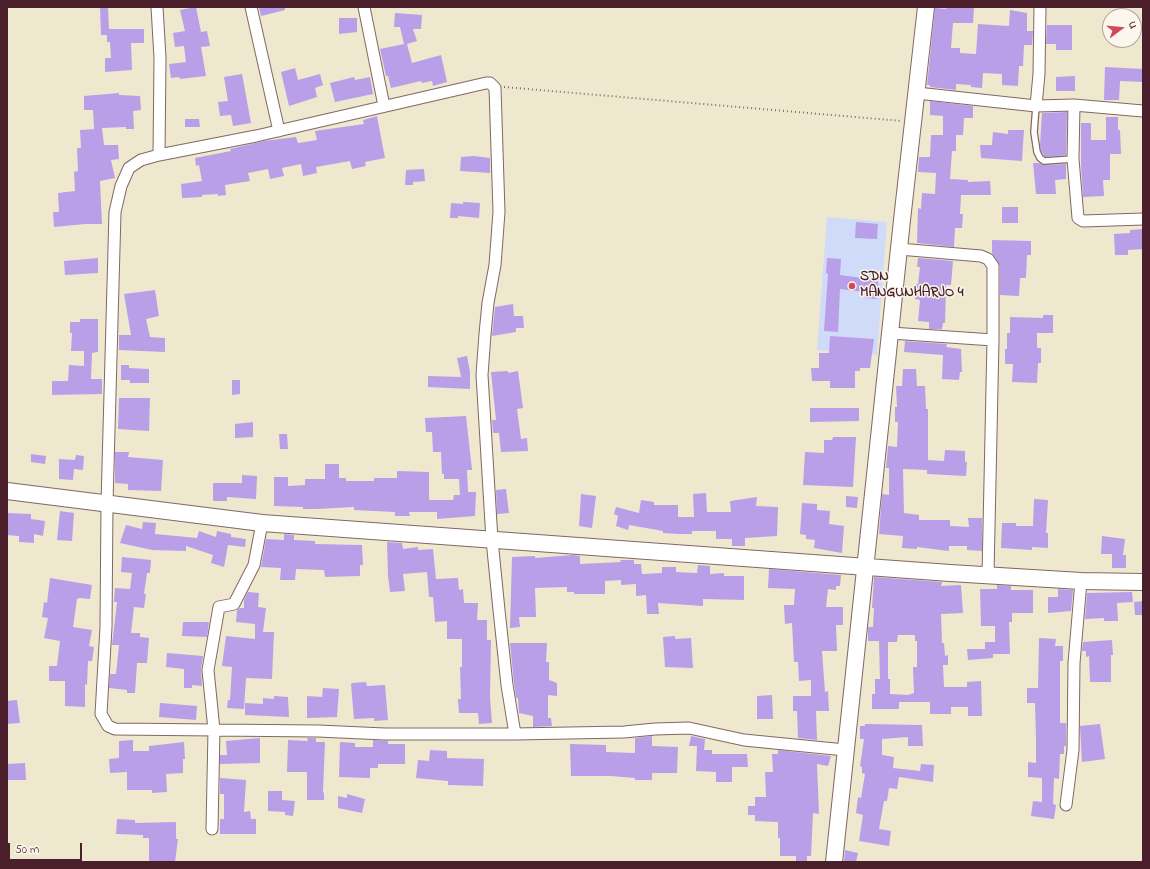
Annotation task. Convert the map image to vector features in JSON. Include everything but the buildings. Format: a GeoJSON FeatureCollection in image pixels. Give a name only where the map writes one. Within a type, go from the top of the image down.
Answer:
{"type":"FeatureCollection","features":[{"type":"Feature","properties":{"kind":"street"},"geometry":{"type":"LineString","coordinates":[[157,7],[160,58],[159,155]]}},
{"type":"Feature","properties":{"kind":"street"},"geometry":{"type":"LineString","coordinates":[[251,7],[279,130]]}},
{"type":"Feature","properties":{"kind":"street"},"geometry":{"type":"LineString","coordinates":[[364,7],[384,106]]}},
{"type":"Feature","properties":{"kind":"street"},"geometry":{"type":"LineString","coordinates":[[834,862],[926,7]]}},
{"type":"Feature","properties":{"kind":"street"},"geometry":{"type":"LineString","coordinates":[[1036,106],[1039,74],[1040,7]]}},
{"type":"Feature","properties":{"kind":"street"},"geometry":{"type":"LineString","coordinates":[[515,734],[506,685],[492,540],[482,375],[487,310],[495,265],[499,212],[495,88],[490,83],[486,83],[141,160],[129,168],[121,186],[115,212],[107,503],[106,628],[102,714],[104,722],[108,726],[115,729],[515,734],[624,732],[689,728],[744,740],[845,750]]}},
{"type":"Feature","properties":{"kind":"street"},"geometry":{"type":"LineString","coordinates":[[917,93],[1036,106],[1074,105],[1143,111]]}},
{"type":"Feature","properties":{"kind":"street"},"geometry":{"type":"LineString","coordinates":[[1074,105],[1073,159],[1077,214],[1080,220],[1143,219]]}},
{"type":"Feature","properties":{"kind":"street"},"geometry":{"type":"LineString","coordinates":[[899,249],[981,256],[988,259],[993,266],[988,575]]}},
{"type":"Feature","properties":{"kind":"street"},"geometry":{"type":"LineString","coordinates":[[891,333],[993,340]]}},
{"type":"Feature","properties":{"kind":"street"},"geometry":{"type":"LineString","coordinates":[[7,490],[262,523],[988,575],[1081,581],[1143,582]]}},
{"type":"Feature","properties":{"kind":"street"},"geometry":{"type":"LineString","coordinates":[[212,829],[214,730],[208,670],[219,607],[234,604],[254,565],[262,523]]}},
{"type":"Feature","properties":{"kind":"street"},"geometry":{"type":"LineString","coordinates":[[1066,805],[1073,750],[1074,663],[1081,581]]}},
{"type":"Feature","properties":{"kind":"lane"},"geometry":{"type":"LineString","coordinates":[[1036,106],[1034,132],[1037,152],[1040,158],[1044,160],[1073,159]]}},
{"type":"Feature","properties":{"kind":"path"},"geometry":{"type":"LineString","coordinates":[[495,88],[505,87],[913,122]]}},
{"type":"Feature","properties":{"kind":"shaded area","name":"SDN MANGUNHARJO 4"},"geometry":{"type":"Polygon","coordinates":[[[827,217],[887,222],[877,355],[817,350],[827,217]]]}},
{"type":"Feature","properties":{"kind":"place","name":"SDN MANGUNHARJO 4"},"geometry":{"type":"Point","coordinates":[852,286]}}]}
